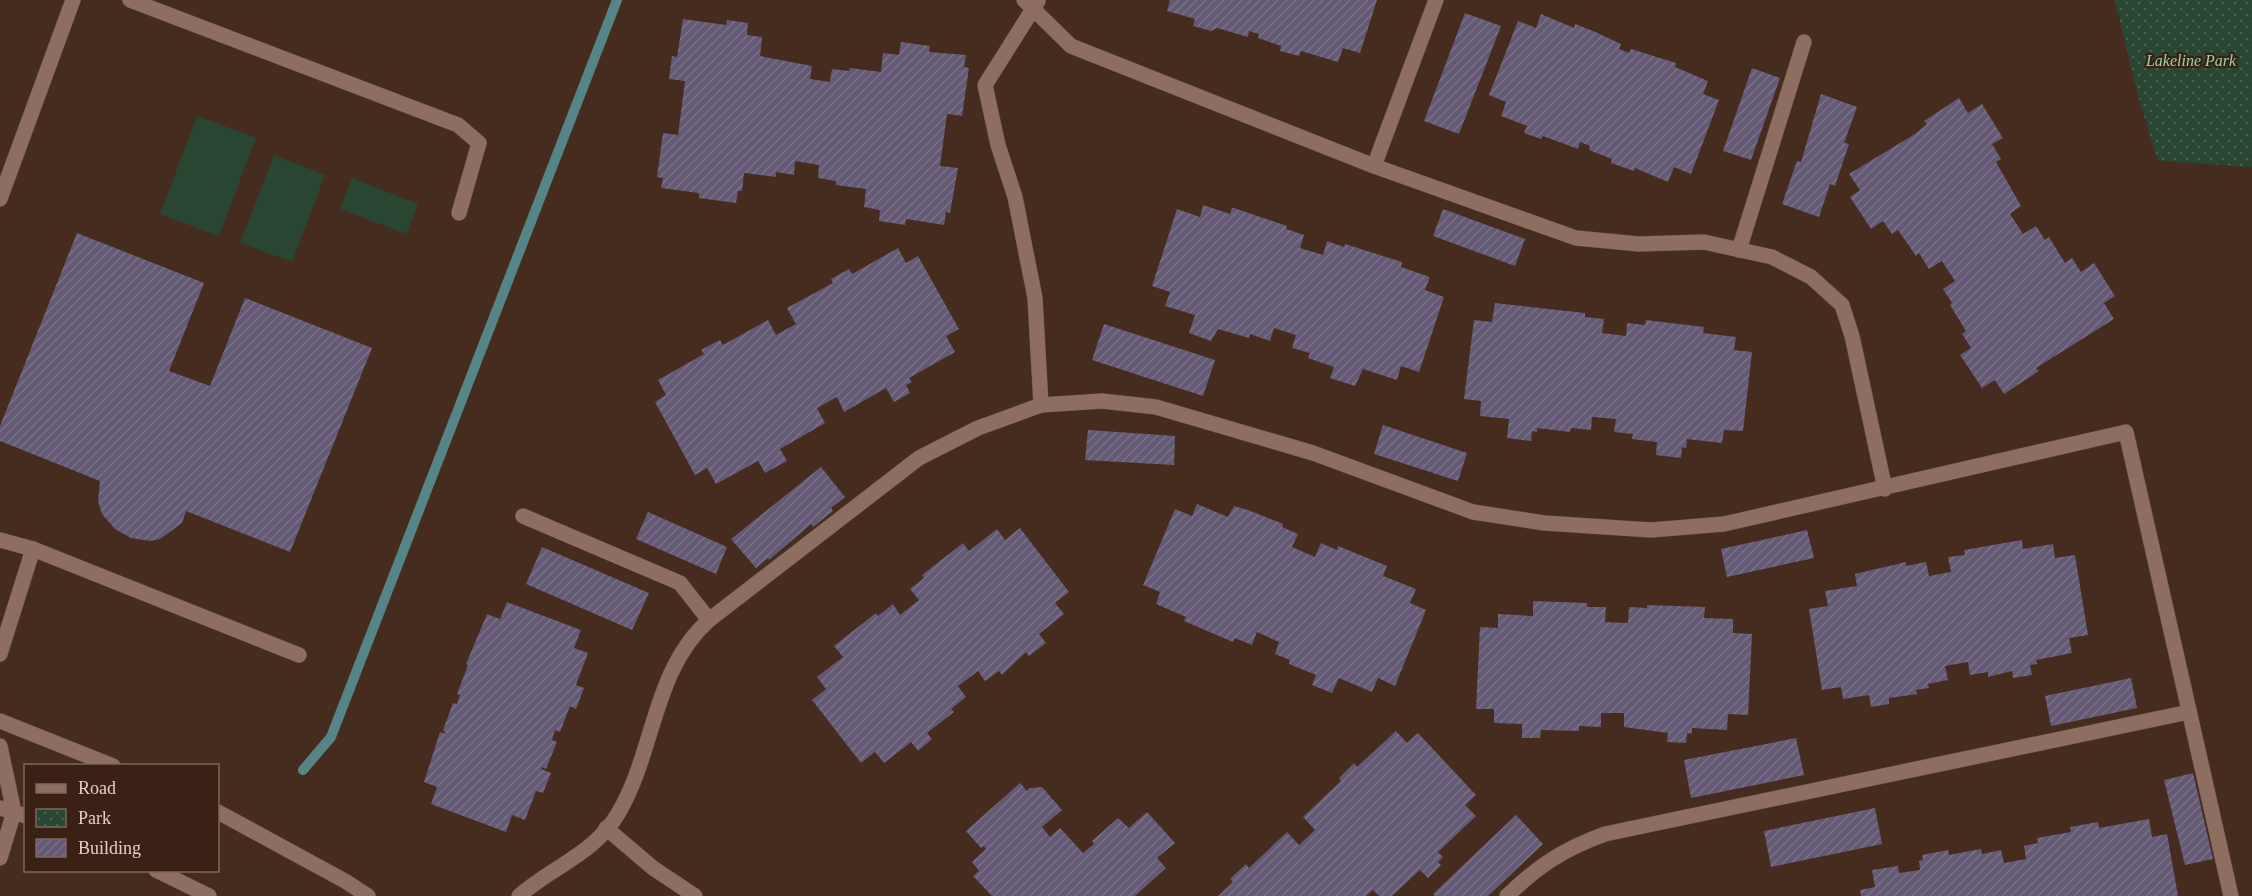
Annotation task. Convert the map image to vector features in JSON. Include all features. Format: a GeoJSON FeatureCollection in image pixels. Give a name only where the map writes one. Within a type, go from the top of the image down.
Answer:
{"type":"FeatureCollection","features":[{"type":"Feature","properties":{"kind":"main road"},"geometry":{"type":"LineString","coordinates":[[0,200],[73,0]]}},
{"type":"Feature","properties":{"kind":"main road"},"geometry":{"type":"LineString","coordinates":[[130,0],[458,125],[479,143],[459,213]]}},
{"type":"Feature","properties":{"kind":"main road"},"geometry":{"type":"LineString","coordinates":[[1374,166],[1436,0]]}},
{"type":"Feature","properties":{"kind":"main road"},"geometry":{"type":"LineString","coordinates":[[1041,405],[1035,298],[1015,197],[998,145],[985,85],[1032,3],[1071,46],[1374,166],[1576,238],[1639,244],[1704,242],[1772,257],[1811,277],[1842,305],[1852,336],[1885,489]]}},
{"type":"Feature","properties":{"kind":"main road"},"geometry":{"type":"LineString","coordinates":[[1739,250],[1804,42]]}},
{"type":"Feature","properties":{"kind":"main road"},"geometry":{"type":"LineString","coordinates":[[519,896],[540,877],[590,849],[606,828],[623,802],[668,676],[692,635],[709,620],[919,458],[978,428],[1041,405],[1102,401],[1155,407],[1313,453],[1473,513],[1544,523],[1651,530],[1724,524],[2126,432],[2231,896]]}},
{"type":"Feature","properties":{"kind":"main road"},"geometry":{"type":"LineString","coordinates":[[523,516],[680,583],[709,620]]}},
{"type":"Feature","properties":{"kind":"main road"},"geometry":{"type":"LineString","coordinates":[[0,540],[33,549],[299,655]]}},
{"type":"Feature","properties":{"kind":"main road"},"geometry":{"type":"LineString","coordinates":[[0,654],[33,549]]}},
{"type":"Feature","properties":{"kind":"main road"},"geometry":{"type":"LineString","coordinates":[[1507,896],[1527,877],[1568,848],[1605,834],[2189,712]]}},
{"type":"Feature","properties":{"kind":"main road"},"geometry":{"type":"LineString","coordinates":[[0,721],[110,764]]}},
{"type":"Feature","properties":{"kind":"main road"},"geometry":{"type":"LineString","coordinates":[[0,746],[13,812],[0,858]]}},
{"type":"Feature","properties":{"kind":"main road"},"geometry":{"type":"LineString","coordinates":[[219,813],[345,881],[368,896]]}},
{"type":"Feature","properties":{"kind":"main road"},"geometry":{"type":"LineString","coordinates":[[606,828],[653,868],[695,896]]}},
{"type":"Feature","properties":{"kind":"main road"},"geometry":{"type":"LineString","coordinates":[[160,872],[209,896]]}},
{"type":"Feature","properties":{"kind":"green space","name":"Lakeline Park"},"geometry":{"type":"Polygon","coordinates":[[[2115,0],[2252,0],[2252,167],[2158,161],[2138,96],[2115,0]]]}},
{"type":"Feature","properties":{"kind":"green space"},"geometry":{"type":"Polygon","coordinates":[[[197,116],[256,138],[219,236],[160,214],[197,116]]]}},
{"type":"Feature","properties":{"kind":"green space"},"geometry":{"type":"Polygon","coordinates":[[[274,155],[325,175],[292,262],[240,243],[274,155]]]}},
{"type":"Feature","properties":{"kind":"green space"},"geometry":{"type":"Polygon","coordinates":[[[352,178],[418,204],[406,234],[340,209],[352,178]]]}},
{"type":"Feature","properties":{"kind":"building"},"geometry":{"type":"Polygon","coordinates":[[[1170,0],[1377,0],[1360,53],[1343,48],[1338,62],[1301,51],[1299,56],[1280,51],[1281,46],[1258,38],[1259,34],[1249,31],[1248,37],[1217,28],[1211,31],[1193,26],[1195,19],[1167,11],[1170,0]]]}},
{"type":"Feature","properties":{"kind":"building"},"geometry":{"type":"Polygon","coordinates":[[[1465,13],[1501,26],[1459,134],[1424,121],[1465,13]]]}},
{"type":"Feature","properties":{"kind":"building"},"geometry":{"type":"Polygon","coordinates":[[[1541,14],[1574,28],[1575,24],[1593,31],[1621,44],[1619,49],[1629,53],[1631,49],[1676,63],[1675,67],[1708,81],[1703,94],[1719,100],[1691,174],[1674,167],[1668,182],[1635,168],[1634,171],[1611,163],[1612,159],[1589,150],[1590,146],[1580,142],[1578,149],[1543,136],[1541,139],[1524,133],[1527,126],[1501,116],[1506,102],[1489,95],[1518,21],[1536,28],[1541,14]]]}},
{"type":"Feature","properties":{"kind":"building"},"geometry":{"type":"Polygon","coordinates":[[[683,19],[726,25],[727,20],[748,23],[747,35],[762,37],[760,56],[812,66],[810,79],[830,82],[832,69],[849,71],[850,68],[881,72],[883,53],[899,55],[901,42],[930,46],[929,52],[966,55],[964,67],[969,68],[962,116],[947,114],[940,166],[958,168],[950,213],[946,212],[944,225],[906,219],[905,225],[879,221],[880,210],[864,207],[866,189],[836,185],[836,181],[818,178],[819,165],[795,161],[794,175],[776,172],[776,177],[744,173],[742,191],[738,191],[736,203],[699,198],[699,193],[661,188],[663,178],[657,177],[663,133],[678,135],[685,81],[669,79],[672,56],[677,57],[683,19]]]}},
{"type":"Feature","properties":{"kind":"building"},"geometry":{"type":"Polygon","coordinates":[[[1752,68],[1780,78],[1751,160],[1723,151],[1752,68]]]}},
{"type":"Feature","properties":{"kind":"building"},"geometry":{"type":"Polygon","coordinates":[[[1821,94],[1857,107],[1844,143],[1849,144],[1835,186],[1830,184],[1819,217],[1782,204],[1797,161],[1801,162],[1821,94]]]}},
{"type":"Feature","properties":{"kind":"building"},"geometry":{"type":"Polygon","coordinates":[[[1959,98],[1968,113],[1982,104],[2003,138],[1992,144],[2001,159],[1996,162],[2021,206],[2010,214],[2023,234],[2036,226],[2045,240],[2049,237],[2065,263],[2072,258],[2081,272],[2094,263],[2115,296],[2104,303],[2114,319],[2036,368],[2039,371],[2004,394],[1995,380],[1982,388],[1960,355],[1971,348],[1962,334],[1966,331],[1943,289],[1955,281],[1942,261],[1929,269],[1919,253],[1916,256],[1898,230],[1892,234],[1883,221],[1871,229],[1850,197],[1860,190],[1849,174],[1915,134],[1927,124],[1924,121],[1959,98]]]}},
{"type":"Feature","properties":{"kind":"building"},"geometry":{"type":"Polygon","coordinates":[[[1203,205],[1230,214],[1234,208],[1287,226],[1286,229],[1304,235],[1300,248],[1323,255],[1327,241],[1344,247],[1345,244],[1402,262],[1401,267],[1430,277],[1425,290],[1444,297],[1419,372],[1401,366],[1397,380],[1363,369],[1355,386],[1330,378],[1334,367],[1308,358],[1310,353],[1292,348],[1296,335],[1274,328],[1270,341],[1250,334],[1249,338],[1218,329],[1211,341],[1189,333],[1195,315],[1165,306],[1170,292],[1152,286],[1177,209],[1200,217],[1203,205]]]}},
{"type":"Feature","properties":{"kind":"building"},"geometry":{"type":"Polygon","coordinates":[[[1443,209],[1525,239],[1515,266],[1433,236],[1443,209]]]}},
{"type":"Feature","properties":{"kind":"building"},"geometry":{"type":"Polygon","coordinates":[[[77,233],[204,283],[169,371],[210,386],[245,298],[372,348],[290,552],[186,511],[182,523],[160,539],[150,541],[131,538],[115,529],[102,514],[98,501],[100,481],[0,441],[0,426],[77,233]]]}},
{"type":"Feature","properties":{"kind":"building"},"geometry":{"type":"Polygon","coordinates":[[[898,248],[906,263],[918,256],[959,329],[946,336],[955,352],[909,378],[912,382],[906,385],[910,393],[894,402],[886,388],[844,412],[837,397],[817,408],[825,423],[780,449],[787,461],[765,473],[758,461],[716,484],[707,468],[695,475],[655,402],[666,395],[658,380],[704,354],[701,350],[720,340],[723,345],[768,320],[776,335],[796,324],[787,308],[833,283],[831,279],[849,269],[852,274],[898,248]]]}},
{"type":"Feature","properties":{"kind":"building"},"geometry":{"type":"Polygon","coordinates":[[[1495,303],[1585,313],[1585,317],[1604,319],[1602,333],[1626,336],[1627,323],[1645,325],[1646,320],[1704,327],[1703,333],[1736,337],[1734,350],[1752,352],[1743,431],[1724,430],[1722,443],[1687,439],[1686,448],[1682,447],[1681,458],[1656,455],[1657,442],[1632,439],[1633,434],[1614,432],[1616,419],[1592,417],[1591,430],[1571,428],[1570,432],[1537,428],[1537,432],[1532,431],[1531,441],[1507,438],[1509,419],[1480,416],[1481,401],[1464,399],[1474,320],[1492,322],[1495,303]]]}},
{"type":"Feature","properties":{"kind":"building"},"geometry":{"type":"Polygon","coordinates":[[[1104,324],[1215,360],[1203,396],[1092,360],[1104,324]]]}},
{"type":"Feature","properties":{"kind":"building"},"geometry":{"type":"Polygon","coordinates":[[[1383,425],[1467,453],[1458,481],[1374,454],[1383,425]]]}},
{"type":"Feature","properties":{"kind":"building"},"geometry":{"type":"Polygon","coordinates":[[[1088,430],[1175,436],[1174,465],[1085,460],[1088,430]]]}},
{"type":"Feature","properties":{"kind":"building"},"geometry":{"type":"Polygon","coordinates":[[[821,467],[845,497],[831,508],[833,511],[813,527],[811,524],[769,560],[768,558],[756,568],[731,539],[821,467]]]}},
{"type":"Feature","properties":{"kind":"building"},"geometry":{"type":"Polygon","coordinates":[[[1197,504],[1228,517],[1234,506],[1248,510],[1283,524],[1282,527],[1298,534],[1292,547],[1315,557],[1321,543],[1337,550],[1338,546],[1387,566],[1383,576],[1416,589],[1410,603],[1426,610],[1395,686],[1378,678],[1372,692],[1339,678],[1332,693],[1312,685],[1316,675],[1289,664],[1290,660],[1275,654],[1279,642],[1257,632],[1252,645],[1235,638],[1233,642],[1184,621],[1186,617],[1156,604],[1160,592],[1143,585],[1175,509],[1192,516],[1197,504]]]}},
{"type":"Feature","properties":{"kind":"building"},"geometry":{"type":"Polygon","coordinates":[[[648,512],[727,547],[716,574],[636,539],[648,512]]]}},
{"type":"Feature","properties":{"kind":"building"},"geometry":{"type":"Polygon","coordinates":[[[1020,528],[1069,592],[1055,603],[1064,614],[1039,634],[1046,643],[1029,656],[1026,652],[1002,675],[999,671],[985,681],[978,671],[958,686],[966,697],[951,709],[954,712],[927,733],[932,739],[918,751],[911,742],[884,763],[875,752],[861,763],[812,700],[826,689],[817,677],[843,657],[834,646],[876,613],[878,616],[893,604],[900,615],[919,600],[910,589],[924,578],[922,575],[963,543],[969,551],[997,529],[1005,540],[1020,528]]]}},
{"type":"Feature","properties":{"kind":"building"},"geometry":{"type":"Polygon","coordinates":[[[1807,530],[1814,558],[1727,577],[1721,549],[1807,530]]]}},
{"type":"Feature","properties":{"kind":"building"},"geometry":{"type":"Polygon","coordinates":[[[2022,540],[2023,549],[2053,544],[2055,558],[2075,555],[2088,635],[2069,638],[2072,653],[2036,660],[2037,664],[2030,665],[2032,675],[2013,678],[2012,671],[1988,677],[1988,672],[1970,675],[1968,662],[1945,666],[1948,680],[1928,684],[1929,688],[1916,690],[1917,694],[1889,698],[1889,704],[1871,707],[1869,695],[1843,699],[1841,687],[1822,690],[1809,609],[1828,606],[1825,591],[1857,586],[1855,574],[1906,562],[1906,566],[1926,562],[1929,576],[1951,572],[1948,557],[1965,555],[1964,550],[2022,540]]]}},
{"type":"Feature","properties":{"kind":"building"},"geometry":{"type":"Polygon","coordinates":[[[542,547],[649,593],[632,630],[526,584],[542,547]]]}},
{"type":"Feature","properties":{"kind":"building"},"geometry":{"type":"Polygon","coordinates":[[[1533,601],[1587,603],[1587,607],[1606,607],[1605,622],[1628,623],[1629,607],[1647,608],[1647,605],[1705,607],[1704,618],[1733,619],[1733,633],[1752,634],[1748,715],[1728,714],[1727,730],[1692,728],[1692,734],[1687,733],[1686,743],[1667,742],[1668,733],[1624,727],[1624,713],[1601,713],[1601,727],[1579,726],[1579,731],[1541,730],[1540,738],[1522,738],[1522,724],[1494,723],[1494,709],[1476,709],[1480,627],[1498,628],[1498,614],[1533,616],[1533,601]]]}},
{"type":"Feature","properties":{"kind":"building"},"geometry":{"type":"Polygon","coordinates":[[[507,602],[581,630],[574,648],[588,653],[576,685],[584,688],[576,709],[570,706],[560,732],[555,730],[552,740],[557,742],[546,769],[542,767],[541,769],[551,773],[543,793],[536,791],[525,820],[512,815],[506,832],[431,804],[437,787],[424,782],[440,732],[446,734],[443,730],[453,703],[457,704],[460,695],[457,694],[468,665],[466,664],[487,614],[500,619],[507,602]]]}},
{"type":"Feature","properties":{"kind":"building"},"geometry":{"type":"Polygon","coordinates":[[[2131,678],[2137,708],[2051,726],[2045,696],[2131,678]]]}},
{"type":"Feature","properties":{"kind":"building"},"geometry":{"type":"Polygon","coordinates":[[[1396,731],[1407,743],[1418,733],[1476,795],[1465,805],[1476,816],[1438,852],[1443,857],[1438,862],[1441,865],[1428,878],[1420,870],[1392,896],[1379,896],[1373,890],[1366,896],[1218,896],[1233,882],[1230,879],[1246,864],[1249,868],[1287,832],[1299,845],[1315,830],[1303,817],[1341,781],[1339,778],[1354,763],[1357,767],[1396,731]]]}},
{"type":"Feature","properties":{"kind":"building"},"geometry":{"type":"Polygon","coordinates":[[[1796,738],[1804,775],[1691,798],[1684,760],[1796,738]]]}},
{"type":"Feature","properties":{"kind":"building"},"geometry":{"type":"Polygon","coordinates":[[[2193,773],[2213,859],[2185,865],[2164,780],[2193,773]]]}},
{"type":"Feature","properties":{"kind":"building"},"geometry":{"type":"Polygon","coordinates":[[[1020,783],[1027,791],[1030,788],[1042,787],[1062,810],[1042,827],[1050,837],[1060,828],[1083,853],[1094,844],[1092,841],[1118,818],[1129,828],[1147,812],[1175,843],[1157,858],[1166,868],[1135,896],[992,896],[973,876],[979,871],[972,862],[986,849],[984,846],[981,848],[966,831],[1020,783]]]}},
{"type":"Feature","properties":{"kind":"building"},"geometry":{"type":"Polygon","coordinates":[[[1875,808],[1882,844],[1771,867],[1764,831],[1875,808]]]}},
{"type":"Feature","properties":{"kind":"building"},"geometry":{"type":"Polygon","coordinates":[[[1516,815],[1543,844],[1488,896],[1435,896],[1433,894],[1516,815]]]}},
{"type":"Feature","properties":{"kind":"building"},"geometry":{"type":"Polygon","coordinates":[[[2149,819],[2152,837],[2167,834],[2178,896],[1861,896],[1860,890],[1875,887],[1872,870],[1898,866],[1899,873],[1920,870],[1919,861],[1923,860],[1922,855],[1948,850],[1949,855],[1981,849],[1982,854],[2001,850],[2004,863],[2026,859],[2024,846],[2038,843],[2037,838],[2071,832],[2070,827],[2098,822],[2099,828],[2149,819]]]}},
{"type":"Feature","properties":{"kind":"waterway"},"geometry":{"type":"LineString","coordinates":[[303,770],[331,737],[617,0]]}}]}
